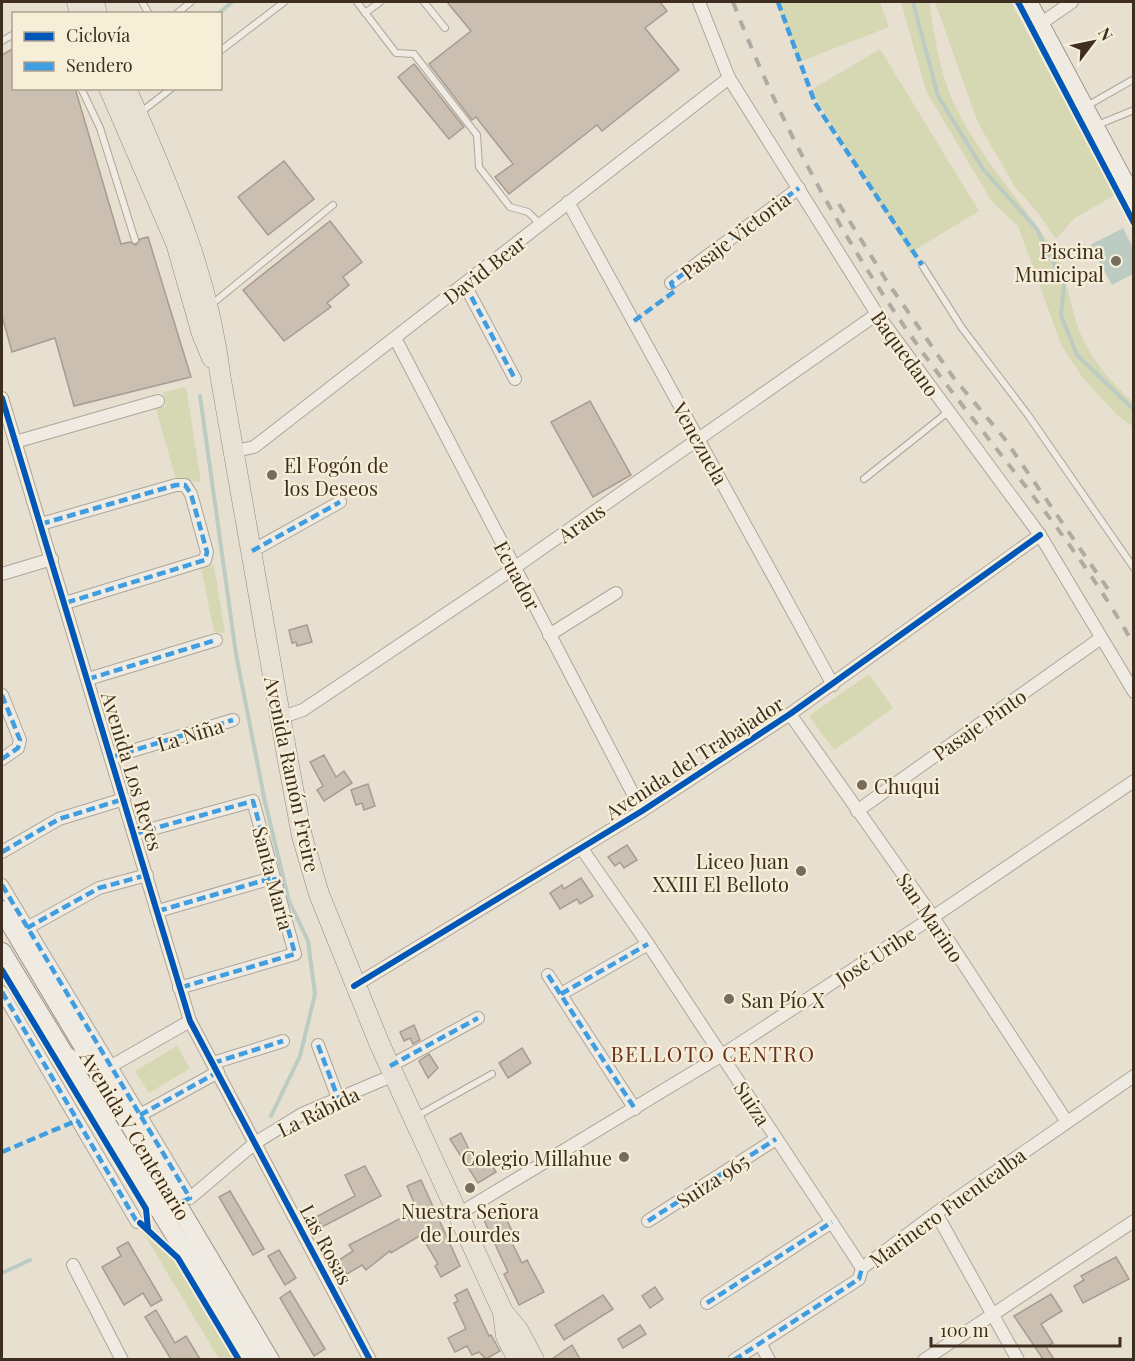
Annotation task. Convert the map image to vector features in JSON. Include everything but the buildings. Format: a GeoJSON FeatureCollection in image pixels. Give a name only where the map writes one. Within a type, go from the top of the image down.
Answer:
{"type":"FeatureCollection","features":[{"type":"Feature","properties":{"kind":"main road"},"geometry":{"type":"LineString","coordinates":[[1028,2],[1134,200]]}},
{"type":"Feature","properties":{"kind":"main road","name":"Avenida Ramón Freire"},"geometry":{"type":"LineString","coordinates":[[110,90],[176,243],[202,334],[221,380]]}},
{"type":"Feature","properties":{"kind":"main road","name":"Avenida Ramón Freire"},"geometry":{"type":"LineString","coordinates":[[126,91],[189,238],[215,330],[221,380],[280,718],[302,836],[319,894],[354,986],[457,1215],[503,1312],[518,1330],[534,1359]]}},
{"type":"Feature","properties":{"kind":"main road","name":"Avenida V Centenario"},"geometry":{"type":"LineString","coordinates":[[2,910],[105,1069],[270,1359]]}},
{"type":"Feature","properties":{"kind":"main road","name":"Avenida V Centenario"},"geometry":{"type":"LineString","coordinates":[[2,952],[251,1359]]}},
{"type":"Feature","properties":{"kind":"main road","name":"Avenida Ramón Freire"},"geometry":{"type":"LineString","coordinates":[[503,1312],[507,1336],[518,1359]]}},
{"type":"Feature","properties":{"kind":"street","name":"Baquedano"},"geometry":{"type":"LineString","coordinates":[[699,2],[729,78],[877,314],[1040,535],[1134,692]]}},
{"type":"Feature","properties":{"kind":"street"},"geometry":{"type":"LineString","coordinates":[[1040,24],[1072,2]]}},
{"type":"Feature","properties":{"kind":"street","name":"David Bear"},"geometry":{"type":"LineString","coordinates":[[235,451],[254,447],[729,78]]}},
{"type":"Feature","properties":{"kind":"street","name":"Pasaje Victoria"},"geometry":{"type":"LineString","coordinates":[[671,283],[799,188]]}},
{"type":"Feature","properties":{"kind":"street","name":"Venezuela"},"geometry":{"type":"LineString","coordinates":[[568,202],[832,685]]}},
{"type":"Feature","properties":{"kind":"street"},"geometry":{"type":"LineString","coordinates":[[465,285],[515,379]]}},
{"type":"Feature","properties":{"kind":"street","name":"Araus"},"geometry":{"type":"LineString","coordinates":[[280,718],[298,714],[514,568],[877,314]]}},
{"type":"Feature","properties":{"kind":"street","name":"Ecuador"},"geometry":{"type":"LineString","coordinates":[[395,338],[642,811]]}},
{"type":"Feature","properties":{"kind":"street","name":"Avenida Los Reyes"},"geometry":{"type":"LineString","coordinates":[[2,398],[190,1021],[255,1143]]}},
{"type":"Feature","properties":{"kind":"street"},"geometry":{"type":"LineString","coordinates":[[15,442],[158,402]]}},
{"type":"Feature","properties":{"kind":"street"},"geometry":{"type":"LineString","coordinates":[[41,524],[176,485],[185,485],[191,494],[207,552],[205,560],[65,603]]}},
{"type":"Feature","properties":{"kind":"street"},"geometry":{"type":"LineString","coordinates":[[252,551],[340,502]]}},
{"type":"Feature","properties":{"kind":"street","name":"Avenida del Trabajador"},"geometry":{"type":"LineString","coordinates":[[354,986],[582,849],[790,714],[1040,535]]}},
{"type":"Feature","properties":{"kind":"street"},"geometry":{"type":"LineString","coordinates":[[2,574],[52,559]]}},
{"type":"Feature","properties":{"kind":"street"},"geometry":{"type":"LineString","coordinates":[[549,635],[616,593]]}},
{"type":"Feature","properties":{"kind":"street","name":"Pasaje Pinto"},"geometry":{"type":"LineString","coordinates":[[857,811],[1101,638]]}},
{"type":"Feature","properties":{"kind":"street"},"geometry":{"type":"LineString","coordinates":[[88,679],[216,640]]}},
{"type":"Feature","properties":{"kind":"street"},"geometry":{"type":"LineString","coordinates":[[2,695],[20,740],[18,748],[2,759]]}},
{"type":"Feature","properties":{"kind":"street","name":"San Marino"},"geometry":{"type":"LineString","coordinates":[[790,714],[933,918],[1067,1122]]}},
{"type":"Feature","properties":{"kind":"street","name":"La Niña"},"geometry":{"type":"LineString","coordinates":[[111,758],[233,720]]}},
{"type":"Feature","properties":{"kind":"street","name":"José Uribe"},"geometry":{"type":"LineString","coordinates":[[457,1215],[722,1055],[933,918],[1134,781]]}},
{"type":"Feature","properties":{"kind":"street"},"geometry":{"type":"LineString","coordinates":[[2,852],[59,819],[124,799]]}},
{"type":"Feature","properties":{"kind":"street","name":"Santa María"},"geometry":{"type":"LineString","coordinates":[[134,834],[253,801],[272,878],[295,954],[179,988]]}},
{"type":"Feature","properties":{"kind":"street","name":"Suiza"},"geometry":{"type":"LineString","coordinates":[[582,849],[648,944],[862,1268]]}},
{"type":"Feature","properties":{"kind":"street"},"geometry":{"type":"LineString","coordinates":[[27,928],[99,888],[147,874]]}},
{"type":"Feature","properties":{"kind":"street"},"geometry":{"type":"LineString","coordinates":[[158,911],[272,878]]}},
{"type":"Feature","properties":{"kind":"street"},"geometry":{"type":"LineString","coordinates":[[2,885],[105,1069],[140,1115],[215,1067],[283,1041]]}},
{"type":"Feature","properties":{"kind":"street"},"geometry":{"type":"LineString","coordinates":[[561,994],[648,944]]}},
{"type":"Feature","properties":{"kind":"street"},"geometry":{"type":"LineString","coordinates":[[549,975],[635,1109]]}},
{"type":"Feature","properties":{"kind":"street"},"geometry":{"type":"LineString","coordinates":[[2,992],[137,1222]]}},
{"type":"Feature","properties":{"kind":"street","name":"La Rábida"},"geometry":{"type":"LineString","coordinates":[[140,1115],[190,1198],[255,1143],[302,1114],[392,1070],[478,1018]]}},
{"type":"Feature","properties":{"kind":"street"},"geometry":{"type":"LineString","coordinates":[[105,1069],[190,1021]]}},
{"type":"Feature","properties":{"kind":"street"},"geometry":{"type":"LineString","coordinates":[[318,1045],[338,1098]]}},
{"type":"Feature","properties":{"kind":"street"},"geometry":{"type":"LineString","coordinates":[[60,1049],[105,1069]]}},
{"type":"Feature","properties":{"kind":"street","name":"Marinero Fuentealba"},"geometry":{"type":"LineString","coordinates":[[734,1359],[859,1279],[862,1268],[936,1213],[1134,1076]]}},
{"type":"Feature","properties":{"kind":"street","name":"Suiza 965"},"geometry":{"type":"LineString","coordinates":[[648,1221],[776,1139]]}},
{"type":"Feature","properties":{"kind":"street","name":"Las Rosas"},"geometry":{"type":"LineString","coordinates":[[255,1143],[370,1359]]}},
{"type":"Feature","properties":{"kind":"street"},"geometry":{"type":"LineString","coordinates":[[936,1213],[1018,1359]]}},
{"type":"Feature","properties":{"kind":"street"},"geometry":{"type":"LineString","coordinates":[[924,1359],[1134,1221]]}},
{"type":"Feature","properties":{"kind":"street"},"geometry":{"type":"LineString","coordinates":[[706,1303],[832,1222]]}},
{"type":"Feature","properties":{"kind":"street"},"geometry":{"type":"LineString","coordinates":[[73,1264],[122,1359]]}},
{"type":"Feature","properties":{"kind":"street"},"geometry":{"type":"LineString","coordinates":[[760,1343],[769,1359]]}},
{"type":"Feature","properties":{"kind":"lane"},"geometry":{"type":"LineString","coordinates":[[178,12],[191,2]]}},
{"type":"Feature","properties":{"kind":"lane"},"geometry":{"type":"LineString","coordinates":[[222,49],[284,2]]}},
{"type":"Feature","properties":{"kind":"lane"},"geometry":{"type":"LineString","coordinates":[[357,2],[396,53],[414,54],[477,135],[479,167],[510,207],[528,212],[540,224]]}},
{"type":"Feature","properties":{"kind":"lane"},"geometry":{"type":"LineString","coordinates":[[365,13],[380,2]]}},
{"type":"Feature","properties":{"kind":"lane"},"geometry":{"type":"LineString","coordinates":[[424,2],[445,28]]}},
{"type":"Feature","properties":{"kind":"lane"},"geometry":{"type":"LineString","coordinates":[[1084,107],[1134,79]]}},
{"type":"Feature","properties":{"kind":"lane"},"geometry":{"type":"LineString","coordinates":[[82,90],[100,128],[135,240]]}},
{"type":"Feature","properties":{"kind":"lane"},"geometry":{"type":"LineString","coordinates":[[137,115],[169,90]]}},
{"type":"Feature","properties":{"kind":"lane"},"geometry":{"type":"LineString","coordinates":[[1095,126],[1134,110]]}},
{"type":"Feature","properties":{"kind":"lane"},"geometry":{"type":"LineString","coordinates":[[209,306],[333,205]]}},
{"type":"Feature","properties":{"kind":"lane"},"geometry":{"type":"LineString","coordinates":[[922,265],[962,328],[1028,416],[1134,568]]}},
{"type":"Feature","properties":{"kind":"lane"},"geometry":{"type":"LineString","coordinates":[[864,478],[948,412]]}},
{"type":"Feature","properties":{"kind":"lane"},"geometry":{"type":"LineString","coordinates":[[414,1118],[492,1074]]}},
{"type":"Feature","properties":{"kind":"green space"},"geometry":{"type":"Polygon","coordinates":[[[776,2],[880,2],[889,27],[799,62],[776,2]]]}},
{"type":"Feature","properties":{"kind":"green space"},"geometry":{"type":"Polygon","coordinates":[[[901,2],[929,2],[942,70],[962,120],[992,166],[1056,254],[1077,325],[1086,345],[1104,372],[1133,402],[1133,427],[1117,415],[1083,378],[1062,347],[1018,226],[992,202],[926,91],[901,2]]]}},
{"type":"Feature","properties":{"kind":"green space"},"geometry":{"type":"Polygon","coordinates":[[[935,2],[1011,2],[1115,195],[1075,218],[1056,239],[1015,187],[978,123],[935,2]]]}},
{"type":"Feature","properties":{"kind":"green space"},"geometry":{"type":"Polygon","coordinates":[[[880,49],[979,211],[910,253],[811,90],[880,49]]]}},
{"type":"Feature","properties":{"kind":"green space"},"geometry":{"type":"Polygon","coordinates":[[[186,387],[201,482],[181,480],[175,476],[156,409],[167,406],[163,392],[186,387]]]}},
{"type":"Feature","properties":{"kind":"green space"},"geometry":{"type":"Polygon","coordinates":[[[214,565],[225,633],[214,632],[201,568],[214,565]]]}},
{"type":"Feature","properties":{"kind":"green space"},"geometry":{"type":"Polygon","coordinates":[[[869,674],[893,708],[834,750],[809,716],[869,674]]]}},
{"type":"Feature","properties":{"kind":"green space"},"geometry":{"type":"Polygon","coordinates":[[[177,1046],[190,1068],[149,1093],[135,1071],[177,1046]]]}},
{"type":"Feature","properties":{"kind":"green space"},"geometry":{"type":"Polygon","coordinates":[[[141,1229],[176,1261],[236,1359],[219,1359],[141,1229]]]}},
{"type":"Feature","properties":{"kind":"shaded area","name":"Piscina Municipal"},"geometry":{"type":"Polygon","coordinates":[[[1123,228],[1133,248],[1133,274],[1112,285],[1090,245],[1123,228]]]}},
{"type":"Feature","properties":{"kind":"waterway"},"geometry":{"type":"LineString","coordinates":[[220,12],[232,2]]}},
{"type":"Feature","properties":{"kind":"waterway"},"geometry":{"type":"LineString","coordinates":[[913,2],[938,96],[983,169],[1036,228],[1064,284],[1061,315],[1077,355],[1134,410]]}},
{"type":"Feature","properties":{"kind":"waterway"},"geometry":{"type":"LineString","coordinates":[[200,396],[236,654],[265,802],[289,901],[308,941],[315,994],[300,1056],[271,1116]]}},
{"type":"Feature","properties":{"kind":"waterway"},"geometry":{"type":"LineString","coordinates":[[2,1273],[30,1260]]}},
{"type":"Feature","properties":{"kind":"railway"},"geometry":{"type":"LineString","coordinates":[[733,2],[753,52],[800,152],[854,248],[914,340],[1068,544],[1134,645]]}},
{"type":"Feature","properties":{"kind":"railway"},"geometry":{"type":"LineString","coordinates":[[839,204],[886,280],[953,377],[1004,438],[1112,595]]}},
{"type":"Feature","properties":{"kind":"marked path"},"geometry":{"type":"LineString","coordinates":[[778,2],[815,103],[922,265]]}},
{"type":"Feature","properties":{"kind":"marked path"},"geometry":{"type":"LineString","coordinates":[[634,321],[675,291],[671,283],[799,188]]}},
{"type":"Feature","properties":{"kind":"marked path"},"geometry":{"type":"LineString","coordinates":[[465,285],[515,379]]}},
{"type":"Feature","properties":{"kind":"marked path"},"geometry":{"type":"LineString","coordinates":[[41,524],[176,485],[185,485],[191,494],[207,552],[205,560],[65,603]]}},
{"type":"Feature","properties":{"kind":"marked path"},"geometry":{"type":"LineString","coordinates":[[252,551],[340,502]]}},
{"type":"Feature","properties":{"kind":"marked path"},"geometry":{"type":"LineString","coordinates":[[88,679],[216,640]]}},
{"type":"Feature","properties":{"kind":"marked path"},"geometry":{"type":"LineString","coordinates":[[2,695],[20,740],[18,748],[2,759]]}},
{"type":"Feature","properties":{"kind":"marked path"},"geometry":{"type":"LineString","coordinates":[[112,757],[233,720]]}},
{"type":"Feature","properties":{"kind":"marked path"},"geometry":{"type":"LineString","coordinates":[[2,852],[59,819],[124,799]]}},
{"type":"Feature","properties":{"kind":"marked path"},"geometry":{"type":"LineString","coordinates":[[134,834],[253,801],[295,954],[179,988]]}},
{"type":"Feature","properties":{"kind":"marked path"},"geometry":{"type":"LineString","coordinates":[[27,928],[99,888],[147,875]]}},
{"type":"Feature","properties":{"kind":"marked path"},"geometry":{"type":"LineString","coordinates":[[158,911],[272,878]]}},
{"type":"Feature","properties":{"kind":"marked path"},"geometry":{"type":"LineString","coordinates":[[2,885],[190,1198],[177,1204]]}},
{"type":"Feature","properties":{"kind":"marked path"},"geometry":{"type":"LineString","coordinates":[[561,994],[648,944]]}},
{"type":"Feature","properties":{"kind":"marked path"},"geometry":{"type":"LineString","coordinates":[[548,975],[635,1109]]}},
{"type":"Feature","properties":{"kind":"marked path"},"geometry":{"type":"LineString","coordinates":[[2,992],[137,1222]]}},
{"type":"Feature","properties":{"kind":"marked path"},"geometry":{"type":"LineString","coordinates":[[390,1066],[478,1018]]}},
{"type":"Feature","properties":{"kind":"marked path"},"geometry":{"type":"LineString","coordinates":[[213,1063],[283,1041]]}},
{"type":"Feature","properties":{"kind":"marked path"},"geometry":{"type":"LineString","coordinates":[[318,1045],[338,1098]]}},
{"type":"Feature","properties":{"kind":"marked path"},"geometry":{"type":"LineString","coordinates":[[140,1115],[218,1072]]}},
{"type":"Feature","properties":{"kind":"marked path"},"geometry":{"type":"LineString","coordinates":[[2,1152],[78,1120]]}},
{"type":"Feature","properties":{"kind":"marked path"},"geometry":{"type":"LineString","coordinates":[[648,1221],[776,1139]]}},
{"type":"Feature","properties":{"kind":"marked path"},"geometry":{"type":"LineString","coordinates":[[707,1303],[832,1222]]}},
{"type":"Feature","properties":{"kind":"marked path"},"geometry":{"type":"LineString","coordinates":[[734,1360],[859,1279],[862,1268]]}},
{"type":"Feature","properties":{"kind":"cycle path"},"geometry":{"type":"LineString","coordinates":[[1018,2],[1134,223]]}},
{"type":"Feature","properties":{"kind":"cycle path"},"geometry":{"type":"LineString","coordinates":[[2,398],[190,1021],[370,1360]]}},
{"type":"Feature","properties":{"kind":"cycle path"},"geometry":{"type":"LineString","coordinates":[[354,986],[642,811],[790,714],[1040,535]]}},
{"type":"Feature","properties":{"kind":"cycle path"},"geometry":{"type":"LineString","coordinates":[[2,970],[146,1209],[148,1229]]}},
{"type":"Feature","properties":{"kind":"cycle path"},"geometry":{"type":"LineString","coordinates":[[140,1223],[178,1258],[239,1360]]}},
{"type":"Feature","properties":{"kind":"place","name":"Piscina Municipal"},"geometry":{"type":"Point","coordinates":[1116,261]}},
{"type":"Feature","properties":{"kind":"place","name":"El Fogón de los Deseos"},"geometry":{"type":"Point","coordinates":[272,475]}},
{"type":"Feature","properties":{"kind":"place","name":"Chuqui"},"geometry":{"type":"Point","coordinates":[862,785]}},
{"type":"Feature","properties":{"kind":"place","name":"Liceo Juan XXIII El Belloto"},"geometry":{"type":"Point","coordinates":[801,871]}},
{"type":"Feature","properties":{"kind":"place","name":"San Pío X"},"geometry":{"type":"Point","coordinates":[729,999]}},
{"type":"Feature","properties":{"kind":"place","name":"Colegio Millahue"},"geometry":{"type":"Point","coordinates":[624,1157]}},
{"type":"Feature","properties":{"kind":"place","name":"Nuestra Señora de Lourdes"},"geometry":{"type":"Point","coordinates":[470,1188]}},
{"type":"Feature","properties":{"kind":"district","name":"BELLOTO CENTRO"},"geometry":{"type":"Point","coordinates":[713,1053]}}]}
